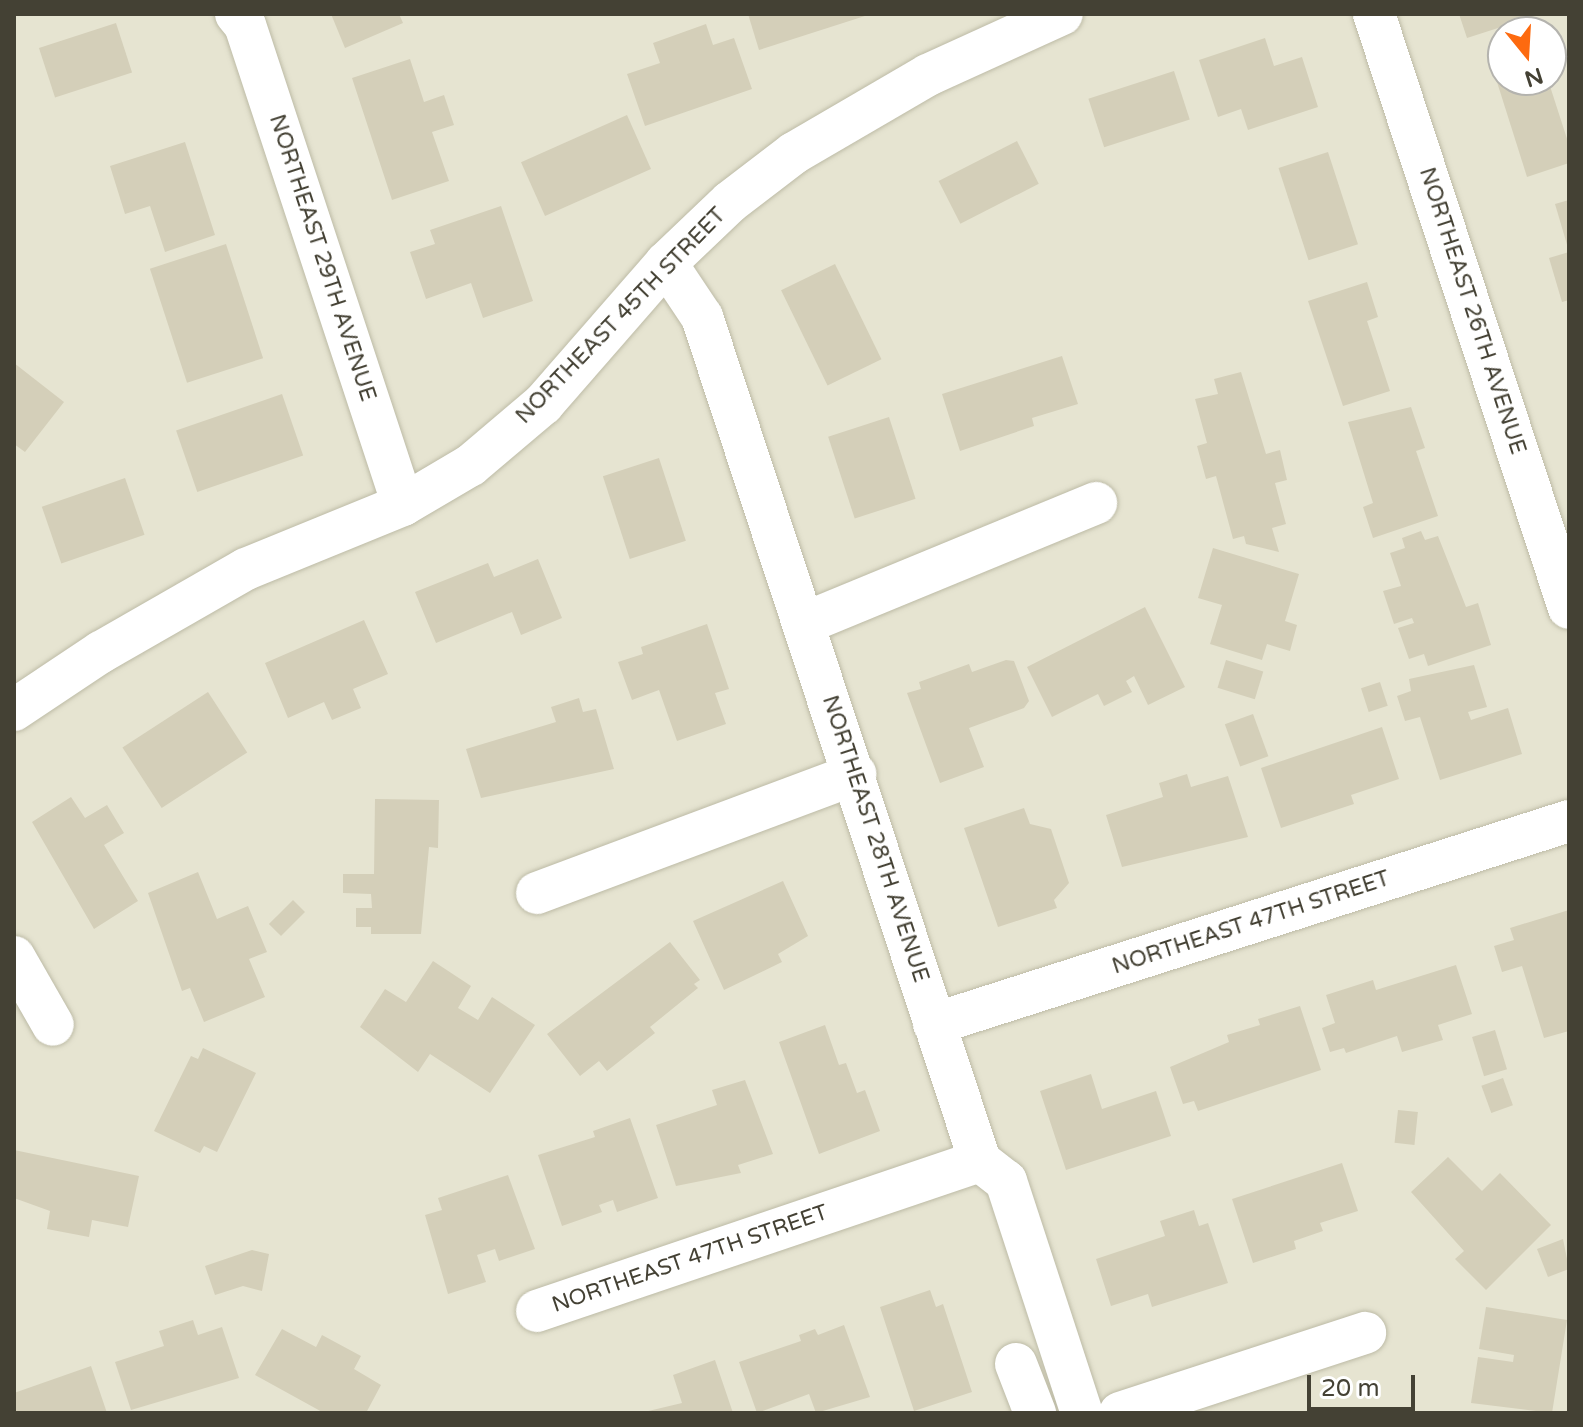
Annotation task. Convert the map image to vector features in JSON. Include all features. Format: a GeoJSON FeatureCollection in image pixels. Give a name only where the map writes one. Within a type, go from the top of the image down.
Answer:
{"type":"FeatureCollection","features":[{"type":"Feature","properties":{"kind":"street","name":"NORTHEAST 29TH AVENUE"},"geometry":{"type":"LineString","coordinates":[[236,14],[245,25],[403,505]]}},
{"type":"Feature","properties":{"kind":"street","name":"NORTHEAST 45TH STREET"},"geometry":{"type":"LineString","coordinates":[[14,710],[101,652],[246,569],[403,505],[471,465],[543,404],[666,263],[730,202],[794,153],[928,75],[1062,14]]}},
{"type":"Feature","properties":{"kind":"street","name":"NORTHEAST 26TH AVENUE"},"geometry":{"type":"LineString","coordinates":[[1374,14],[1569,608]]}},
{"type":"Feature","properties":{"kind":"street","name":"NORTHEAST 28TH AVENUE"},"geometry":{"type":"LineString","coordinates":[[666,263],[702,317],[980,1161],[1006,1181],[1082,1413]]}},
{"type":"Feature","properties":{"kind":"street"},"geometry":{"type":"LineString","coordinates":[[805,623],[1096,503]]}},
{"type":"Feature","properties":{"kind":"street"},"geometry":{"type":"LineString","coordinates":[[537,893],[855,774]]}},
{"type":"Feature","properties":{"kind":"street","name":"NORTHEAST 47TH STREET"},"geometry":{"type":"LineString","coordinates":[[934,1024],[1569,821]]}},
{"type":"Feature","properties":{"kind":"street"},"geometry":{"type":"LineString","coordinates":[[14,957],[53,1025]]}},
{"type":"Feature","properties":{"kind":"street","name":"NORTHEAST 47TH STREET"},"geometry":{"type":"LineString","coordinates":[[537,1311],[980,1161]]}},
{"type":"Feature","properties":{"kind":"street"},"geometry":{"type":"LineString","coordinates":[[1120,1413],[1365,1333]]}},
{"type":"Feature","properties":{"kind":"street"},"geometry":{"type":"LineString","coordinates":[[1016,1364],[1035,1413]]}},
{"type":"Feature","properties":{"kind":"shaded area"},"geometry":{"type":"Polygon","coordinates":[[[14,14],[1569,14],[1569,1413],[14,1413],[14,14]]]}},
{"type":"Feature","properties":{"kind":"building"},"geometry":{"type":"Polygon","coordinates":[[[331,14],[399,14],[403,23],[345,48],[331,14]]]}},
{"type":"Feature","properties":{"kind":"building"},"geometry":{"type":"Polygon","coordinates":[[[748,14],[868,14],[868,15],[759,50],[748,14]]]}},
{"type":"Feature","properties":{"kind":"building"},"geometry":{"type":"Polygon","coordinates":[[[1459,14],[1538,15],[1487,16],[1487,32],[1467,38],[1459,14]]]}},
{"type":"Feature","properties":{"kind":"building"},"geometry":{"type":"Polygon","coordinates":[[[116,23],[132,72],[55,97],[39,48],[116,23]]]}},
{"type":"Feature","properties":{"kind":"building"},"geometry":{"type":"Polygon","coordinates":[[[706,24],[713,45],[734,38],[752,89],[645,126],[627,74],[660,63],[653,43],[706,24]]]}},
{"type":"Feature","properties":{"kind":"building"},"geometry":{"type":"Polygon","coordinates":[[[1265,38],[1274,66],[1302,57],[1318,107],[1248,130],[1241,109],[1218,117],[1199,60],[1265,38]]]}},
{"type":"Feature","properties":{"kind":"building"},"geometry":{"type":"Polygon","coordinates":[[[410,59],[424,102],[444,95],[454,125],[432,132],[449,181],[392,200],[352,78],[410,59]]]}},
{"type":"Feature","properties":{"kind":"building"},"geometry":{"type":"Polygon","coordinates":[[[1174,71],[1190,120],[1104,147],[1088,99],[1174,71]]]}},
{"type":"Feature","properties":{"kind":"building"},"geometry":{"type":"Polygon","coordinates":[[[1501,96],[1553,96],[1569,145],[1569,163],[1527,177],[1501,96]]]}},
{"type":"Feature","properties":{"kind":"building"},"geometry":{"type":"Polygon","coordinates":[[[627,115],[651,169],[545,216],[521,162],[627,115]]]}},
{"type":"Feature","properties":{"kind":"building"},"geometry":{"type":"Polygon","coordinates":[[[1017,141],[1039,184],[960,224],[939,181],[1017,141]]]}},
{"type":"Feature","properties":{"kind":"building"},"geometry":{"type":"Polygon","coordinates":[[[185,142],[215,235],[165,252],[150,206],[125,214],[110,166],[185,142]]]}},
{"type":"Feature","properties":{"kind":"building"},"geometry":{"type":"Polygon","coordinates":[[[1328,152],[1358,244],[1309,260],[1279,168],[1328,152]]]}},
{"type":"Feature","properties":{"kind":"building"},"geometry":{"type":"Polygon","coordinates":[[[1569,200],[1569,248],[1568,248],[1555,204],[1569,200]]]}},
{"type":"Feature","properties":{"kind":"building"},"geometry":{"type":"Polygon","coordinates":[[[501,206],[533,301],[483,318],[471,283],[426,299],[410,252],[435,244],[430,230],[501,206]]]}},
{"type":"Feature","properties":{"kind":"building"},"geometry":{"type":"Polygon","coordinates":[[[226,244],[263,358],[187,383],[150,269],[226,244]]]}},
{"type":"Feature","properties":{"kind":"building"},"geometry":{"type":"Polygon","coordinates":[[[1569,252],[1569,300],[1562,302],[1549,258],[1569,252]]]}},
{"type":"Feature","properties":{"kind":"building"},"geometry":{"type":"Polygon","coordinates":[[[835,264],[881,359],[828,386],[781,290],[835,264]]]}},
{"type":"Feature","properties":{"kind":"building"},"geometry":{"type":"Polygon","coordinates":[[[1367,282],[1378,317],[1367,321],[1390,391],[1343,406],[1308,301],[1367,282]]]}},
{"type":"Feature","properties":{"kind":"building"},"geometry":{"type":"Polygon","coordinates":[[[1062,356],[1078,404],[1032,418],[1034,426],[960,451],[942,394],[1062,356]]]}},
{"type":"Feature","properties":{"kind":"building"},"geometry":{"type":"Polygon","coordinates":[[[14,363],[64,402],[25,452],[14,444],[14,363]]]}},
{"type":"Feature","properties":{"kind":"building"},"geometry":{"type":"Polygon","coordinates":[[[1241,372],[1266,454],[1280,450],[1287,480],[1275,483],[1286,524],[1272,528],[1279,552],[1246,544],[1244,536],[1233,539],[1216,476],[1206,479],[1197,446],[1207,443],[1195,399],[1218,394],[1214,379],[1241,372]]]}},
{"type":"Feature","properties":{"kind":"building"},"geometry":{"type":"Polygon","coordinates":[[[282,394],[303,455],[197,492],[176,430],[282,394]]]}},
{"type":"Feature","properties":{"kind":"building"},"geometry":{"type":"Polygon","coordinates":[[[1411,407],[1425,448],[1416,451],[1438,516],[1373,538],[1363,507],[1373,503],[1348,422],[1411,407]]]}},
{"type":"Feature","properties":{"kind":"building"},"geometry":{"type":"Polygon","coordinates":[[[889,417],[916,499],[855,519],[828,437],[889,417]]]}},
{"type":"Feature","properties":{"kind":"building"},"geometry":{"type":"Polygon","coordinates":[[[659,458],[686,541],[630,559],[603,476],[659,458]]]}},
{"type":"Feature","properties":{"kind":"building"},"geometry":{"type":"Polygon","coordinates":[[[125,478],[145,535],[61,563],[42,507],[125,478]]]}},
{"type":"Feature","properties":{"kind":"building"},"geometry":{"type":"Polygon","coordinates":[[[1421,531],[1425,540],[1438,536],[1466,607],[1478,603],[1491,645],[1428,666],[1424,654],[1409,659],[1398,628],[1414,623],[1412,618],[1394,624],[1383,591],[1401,586],[1390,553],[1405,548],[1402,538],[1421,531]]]}},
{"type":"Feature","properties":{"kind":"building"},"geometry":{"type":"Polygon","coordinates":[[[1213,548],[1299,574],[1285,621],[1297,625],[1290,651],[1267,644],[1262,660],[1210,644],[1222,605],[1198,598],[1213,548]]]}},
{"type":"Feature","properties":{"kind":"building"},"geometry":{"type":"Polygon","coordinates":[[[538,559],[562,618],[521,635],[512,612],[436,643],[415,592],[488,563],[494,577],[538,559]]]}},
{"type":"Feature","properties":{"kind":"building"},"geometry":{"type":"Polygon","coordinates":[[[1145,607],[1185,687],[1148,705],[1134,676],[1126,681],[1132,692],[1104,706],[1098,694],[1052,717],[1027,667],[1145,607]]]}},
{"type":"Feature","properties":{"kind":"building"},"geometry":{"type":"Polygon","coordinates":[[[364,620],[388,674],[353,689],[361,708],[332,720],[324,702],[288,718],[265,663],[364,620]]]}},
{"type":"Feature","properties":{"kind":"building"},"geometry":{"type":"Polygon","coordinates":[[[707,624],[729,689],[715,693],[726,724],[677,741],[659,690],[632,700],[618,662],[643,654],[641,647],[707,624]]]}},
{"type":"Feature","properties":{"kind":"building"},"geometry":{"type":"Polygon","coordinates":[[[1006,660],[1014,661],[1029,701],[1024,708],[969,728],[984,767],[940,783],[907,693],[921,689],[919,682],[969,664],[972,672],[1006,660]]]}},
{"type":"Feature","properties":{"kind":"building"},"geometry":{"type":"Polygon","coordinates":[[[1226,660],[1263,671],[1255,699],[1218,688],[1226,660]]]}},
{"type":"Feature","properties":{"kind":"building"},"geometry":{"type":"Polygon","coordinates":[[[1474,665],[1487,707],[1468,712],[1471,720],[1508,708],[1522,754],[1440,780],[1420,717],[1405,721],[1397,696],[1411,691],[1409,679],[1474,665]]]}},
{"type":"Feature","properties":{"kind":"building"},"geometry":{"type":"Polygon","coordinates":[[[1380,682],[1388,706],[1369,712],[1361,688],[1380,682]]]}},
{"type":"Feature","properties":{"kind":"building"},"geometry":{"type":"Polygon","coordinates":[[[208,692],[247,752],[162,808],[122,748],[208,692]]]}},
{"type":"Feature","properties":{"kind":"building"},"geometry":{"type":"Polygon","coordinates":[[[579,698],[583,712],[596,709],[614,769],[481,798],[466,749],[556,722],[551,707],[579,698]]]}},
{"type":"Feature","properties":{"kind":"building"},"geometry":{"type":"Polygon","coordinates":[[[1253,714],[1268,756],[1240,767],[1225,724],[1253,714]]]}},
{"type":"Feature","properties":{"kind":"building"},"geometry":{"type":"Polygon","coordinates":[[[1382,727],[1399,779],[1351,795],[1354,804],[1281,828],[1261,768],[1382,727]]]}},
{"type":"Feature","properties":{"kind":"building"},"geometry":{"type":"Polygon","coordinates":[[[1187,774],[1191,787],[1228,776],[1248,837],[1122,867],[1106,815],[1163,797],[1159,783],[1187,774]]]}},
{"type":"Feature","properties":{"kind":"building"},"geometry":{"type":"Polygon","coordinates":[[[71,797],[85,818],[107,805],[124,833],[104,845],[138,901],[94,929],[32,822],[71,797]]]}},
{"type":"Feature","properties":{"kind":"building"},"geometry":{"type":"Polygon","coordinates":[[[375,799],[439,800],[438,848],[429,847],[421,934],[371,934],[371,927],[356,927],[356,908],[372,908],[371,894],[343,893],[343,874],[374,874],[375,799]]]}},
{"type":"Feature","properties":{"kind":"building"},"geometry":{"type":"Polygon","coordinates":[[[1024,808],[1030,824],[1051,829],[1069,883],[1054,900],[1057,908],[998,927],[964,828],[1024,808]]]}},
{"type":"Feature","properties":{"kind":"building"},"geometry":{"type":"Polygon","coordinates":[[[198,872],[217,919],[248,906],[267,952],[249,959],[265,997],[204,1022],[190,988],[182,991],[148,893],[198,872]]]}},
{"type":"Feature","properties":{"kind":"building"},"geometry":{"type":"Polygon","coordinates":[[[783,881],[808,936],[778,954],[782,962],[724,990],[693,921],[783,881]]]}},
{"type":"Feature","properties":{"kind":"building"},"geometry":{"type":"Polygon","coordinates":[[[293,900],[305,912],[281,936],[269,924],[293,900]]]}},
{"type":"Feature","properties":{"kind":"building"},"geometry":{"type":"Polygon","coordinates":[[[1569,910],[1569,1031],[1544,1038],[1522,966],[1502,972],[1494,946],[1514,940],[1510,928],[1569,910]]]}},
{"type":"Feature","properties":{"kind":"building"},"geometry":{"type":"Polygon","coordinates":[[[670,942],[700,980],[694,984],[698,988],[650,1027],[655,1033],[607,1071],[599,1061],[580,1076],[547,1034],[670,942]]]}},
{"type":"Feature","properties":{"kind":"building"},"geometry":{"type":"Polygon","coordinates":[[[433,961],[471,986],[458,1008],[478,1020],[492,997],[535,1025],[490,1093],[430,1054],[418,1072],[360,1027],[385,989],[406,1002],[433,961]]]}},
{"type":"Feature","properties":{"kind":"building"},"geometry":{"type":"Polygon","coordinates":[[[1456,965],[1472,1014],[1438,1025],[1443,1040],[1402,1052],[1397,1036],[1346,1053],[1344,1048],[1330,1052],[1322,1028],[1335,1023],[1326,995],[1373,980],[1376,990],[1456,965]]]}},
{"type":"Feature","properties":{"kind":"building"},"geometry":{"type":"Polygon","coordinates":[[[1300,1006],[1321,1070],[1198,1111],[1194,1101],[1183,1104],[1170,1067],[1229,1042],[1227,1035],[1260,1025],[1258,1019],[1300,1006]]]}},
{"type":"Feature","properties":{"kind":"building"},"geometry":{"type":"Polygon","coordinates":[[[825,1025],[839,1065],[846,1063],[857,1093],[865,1090],[880,1131],[819,1154],[779,1042],[825,1025]]]}},
{"type":"Feature","properties":{"kind":"building"},"geometry":{"type":"Polygon","coordinates":[[[1495,1030],[1507,1069],[1484,1076],[1472,1037],[1495,1030]]]}},
{"type":"Feature","properties":{"kind":"building"},"geometry":{"type":"Polygon","coordinates":[[[203,1048],[256,1073],[217,1152],[204,1146],[200,1153],[154,1131],[191,1056],[198,1059],[203,1048]]]}},
{"type":"Feature","properties":{"kind":"building"},"geometry":{"type":"Polygon","coordinates":[[[1091,1074],[1102,1109],[1156,1091],[1171,1136],[1066,1170],[1040,1091],[1091,1074]]]}},
{"type":"Feature","properties":{"kind":"building"},"geometry":{"type":"Polygon","coordinates":[[[1503,1078],[1513,1105],[1491,1113],[1481,1086],[1503,1078]]]}},
{"type":"Feature","properties":{"kind":"building"},"geometry":{"type":"Polygon","coordinates":[[[745,1080],[773,1154],[738,1165],[741,1173],[676,1186],[656,1125],[717,1105],[712,1090],[745,1080]]]}},
{"type":"Feature","properties":{"kind":"building"},"geometry":{"type":"Polygon","coordinates":[[[1398,1110],[1418,1112],[1414,1145],[1395,1143],[1398,1110]]]}},
{"type":"Feature","properties":{"kind":"building"},"geometry":{"type":"Polygon","coordinates":[[[630,1118],[658,1198],[617,1212],[613,1200],[599,1205],[602,1212],[562,1226],[538,1155],[595,1137],[593,1131],[630,1118]]]}},
{"type":"Feature","properties":{"kind":"building"},"geometry":{"type":"Polygon","coordinates":[[[14,1150],[139,1176],[128,1227],[92,1220],[89,1237],[47,1229],[50,1211],[14,1198],[14,1150]]]}},
{"type":"Feature","properties":{"kind":"building"},"geometry":{"type":"Polygon","coordinates":[[[1448,1157],[1482,1191],[1500,1173],[1551,1225],[1486,1290],[1455,1259],[1464,1251],[1411,1192],[1448,1157]]]}},
{"type":"Feature","properties":{"kind":"building"},"geometry":{"type":"Polygon","coordinates":[[[1342,1163],[1358,1211],[1320,1223],[1323,1231],[1294,1241],[1296,1249],[1253,1263],[1232,1199],[1342,1163]]]}},
{"type":"Feature","properties":{"kind":"building"},"geometry":{"type":"Polygon","coordinates":[[[508,1175],[535,1249],[499,1261],[495,1249],[477,1255],[486,1282],[448,1294],[425,1215],[442,1210],[438,1198],[508,1175]]]}},
{"type":"Feature","properties":{"kind":"building"},"geometry":{"type":"Polygon","coordinates":[[[1194,1210],[1199,1226],[1208,1223],[1228,1283],[1152,1307],[1148,1294],[1111,1306],[1096,1259],[1165,1236],[1160,1221],[1194,1210]]]}},
{"type":"Feature","properties":{"kind":"building"},"geometry":{"type":"Polygon","coordinates":[[[1563,1239],[1569,1269],[1548,1277],[1537,1249],[1563,1239]]]}},
{"type":"Feature","properties":{"kind":"building"},"geometry":{"type":"Polygon","coordinates":[[[252,1250],[269,1254],[262,1291],[243,1286],[215,1295],[205,1266],[252,1250]]]}},
{"type":"Feature","properties":{"kind":"building"},"geometry":{"type":"Polygon","coordinates":[[[930,1290],[936,1307],[943,1304],[972,1392],[914,1411],[880,1307],[930,1290]]]}},
{"type":"Feature","properties":{"kind":"building"},"geometry":{"type":"Polygon","coordinates":[[[1486,1307],[1567,1320],[1552,1413],[1471,1403],[1478,1357],[1513,1362],[1514,1355],[1479,1349],[1486,1307]]]}},
{"type":"Feature","properties":{"kind":"building"},"geometry":{"type":"Polygon","coordinates":[[[193,1320],[198,1335],[222,1327],[239,1378],[131,1410],[115,1362],[164,1346],[159,1331],[193,1320]]]}},
{"type":"Feature","properties":{"kind":"building"},"geometry":{"type":"Polygon","coordinates":[[[844,1325],[870,1397],[816,1413],[809,1394],[757,1413],[739,1362],[801,1341],[799,1335],[815,1329],[818,1335],[844,1325]]]}},
{"type":"Feature","properties":{"kind":"building"},"geometry":{"type":"Polygon","coordinates":[[[282,1329],[316,1347],[322,1335],[361,1356],[354,1369],[381,1385],[366,1413],[324,1413],[255,1375],[282,1329]]]}},
{"type":"Feature","properties":{"kind":"building"},"geometry":{"type":"Polygon","coordinates":[[[715,1360],[733,1413],[640,1413],[682,1403],[673,1375],[715,1360]]]}},
{"type":"Feature","properties":{"kind":"building"},"geometry":{"type":"Polygon","coordinates":[[[91,1366],[107,1413],[14,1413],[14,1393],[91,1366]]]}}]}
